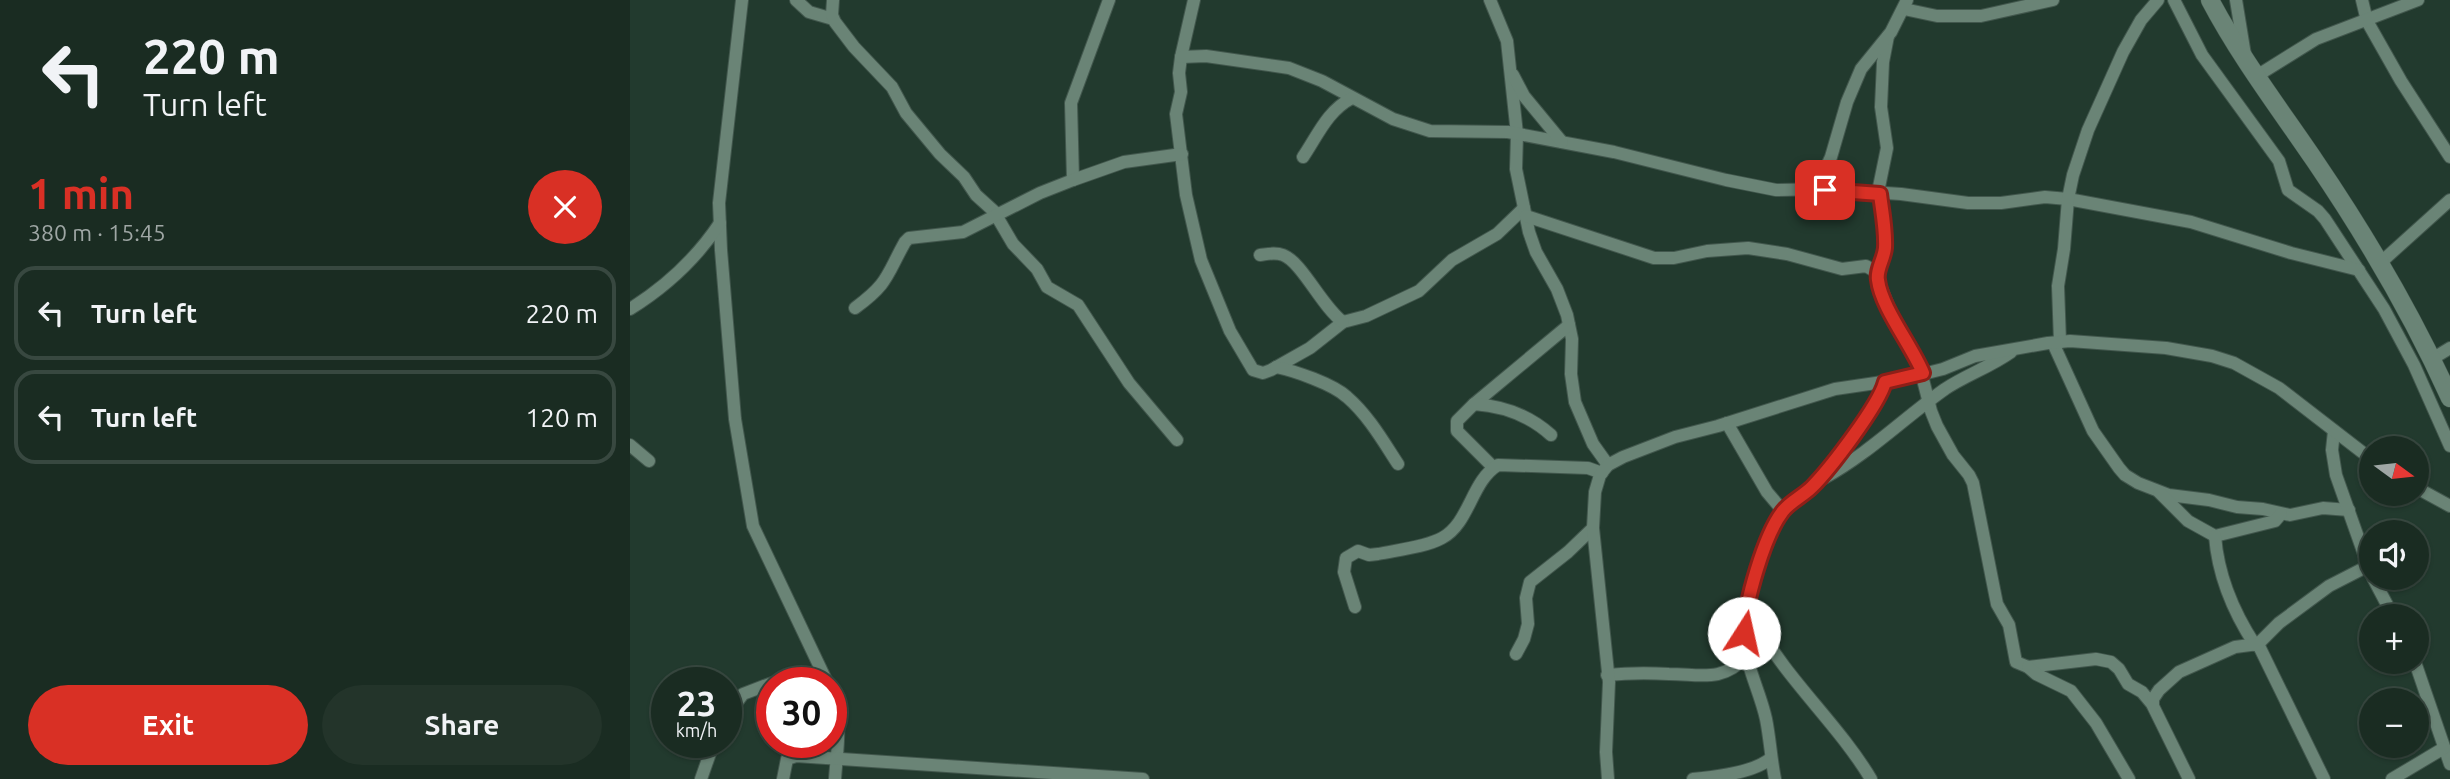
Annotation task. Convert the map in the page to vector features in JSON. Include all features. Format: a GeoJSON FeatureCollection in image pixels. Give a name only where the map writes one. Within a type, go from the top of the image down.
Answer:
{"type":"FeatureCollection","features":[{"type":"Feature","properties":{"kind":"main road"},"geometry":{"type":"LineString","coordinates":[[2210,0],[2255,77],[2316,163],[2379,264],[2432,359],[2450,398]]}},
{"type":"Feature","properties":{"kind":"street"},"geometry":{"type":"LineString","coordinates":[[742,0],[723,166],[720,223],[735,419],[753,526],[820,667]]}},
{"type":"Feature","properties":{"kind":"street"},"geometry":{"type":"LineString","coordinates":[[796,0],[809,12],[832,19],[886,80],[906,113],[940,154],[964,177],[976,195],[997,214],[1013,244],[1037,269],[1047,287],[1077,304],[1129,383],[1177,440]]}},
{"type":"Feature","properties":{"kind":"street"},"geometry":{"type":"LineString","coordinates":[[832,19],[833,0]]}},
{"type":"Feature","properties":{"kind":"street"},"geometry":{"type":"LineString","coordinates":[[1073,180],[1071,103],[1109,0]]}},
{"type":"Feature","properties":{"kind":"street"},"geometry":{"type":"LineString","coordinates":[[1194,0],[1181,57],[1181,92],[1176,121],[1191,223],[1201,260],[1230,331],[1253,370],[1263,373],[1276,367],[1310,348],[1343,322],[1366,316],[1419,291],[1451,260],[1497,234],[1525,212]]}},
{"type":"Feature","properties":{"kind":"street"},"geometry":{"type":"LineString","coordinates":[[1490,0],[1507,41],[1517,134],[1517,169],[1525,212],[1536,252],[1557,289],[1569,325],[1575,402],[1605,469]]}},
{"type":"Feature","properties":{"kind":"street"},"geometry":{"type":"LineString","coordinates":[[1816,190],[1831,157],[1847,102],[1861,69],[1888,36],[1906,4],[1937,16],[1981,16],[2053,0]]}},
{"type":"Feature","properties":{"kind":"street"},"geometry":{"type":"LineString","coordinates":[[2158,0],[2146,12],[2132,34],[2081,148],[2068,199],[2058,286],[2057,342],[2094,431],[2119,468],[2138,483],[2159,492],[2296,516],[2323,508],[2349,510]]}},
{"type":"Feature","properties":{"kind":"street"},"geometry":{"type":"LineString","coordinates":[[2174,0],[2202,55],[2279,161],[2288,190],[2318,211],[2384,309],[2414,365],[2450,446]]}},
{"type":"Feature","properties":{"kind":"street"},"geometry":{"type":"LineString","coordinates":[[2236,0],[2245,58]]}},
{"type":"Feature","properties":{"kind":"street"},"geometry":{"type":"LineString","coordinates":[[2362,0],[2367,21],[2413,102],[2450,157]]}},
{"type":"Feature","properties":{"kind":"street"},"geometry":{"type":"LineString","coordinates":[[2255,77],[2316,39],[2367,21],[2389,6],[2418,0]]}},
{"type":"Feature","properties":{"kind":"street"},"geometry":{"type":"LineString","coordinates":[[1888,36],[1883,62],[1881,107],[1887,148],[1880,180],[1885,245],[1878,283],[1923,373],[1928,403],[1949,448],[1973,483],[1997,604],[2010,628],[2016,662],[2071,691],[2096,723],[2129,779]]}},
{"type":"Feature","properties":{"kind":"street"},"geometry":{"type":"LineString","coordinates":[[1181,57],[1206,56],[1289,68],[1322,81],[1393,119],[1417,128],[1439,132],[1517,134],[1614,152],[1785,191],[1907,194],[1968,203],[2001,203],[2045,197],[2068,199],[2191,222],[2291,253],[2359,270]]}},
{"type":"Feature","properties":{"kind":"street"},"geometry":{"type":"LineString","coordinates":[[1511,71],[1524,96],[1562,142]]}},
{"type":"Feature","properties":{"kind":"street"},"geometry":{"type":"LineString","coordinates":[[1303,157],[1326,120],[1336,108],[1352,98]]}},
{"type":"Feature","properties":{"kind":"street"},"geometry":{"type":"LineString","coordinates":[[855,308],[877,292],[887,280],[909,238],[963,232],[1073,180],[1124,162],[1182,155]]}},
{"type":"Feature","properties":{"kind":"street"},"geometry":{"type":"LineString","coordinates":[[2379,264],[2450,200]]}},
{"type":"Feature","properties":{"kind":"street"},"geometry":{"type":"LineString","coordinates":[[1525,212],[1654,258],[1674,258],[1707,251],[1748,248],[1842,269],[1866,266],[1878,273]]}},
{"type":"Feature","properties":{"kind":"street"},"geometry":{"type":"LineString","coordinates":[[630,309],[684,270],[720,223]]}},
{"type":"Feature","properties":{"kind":"street"},"geometry":{"type":"LineString","coordinates":[[1260,255],[1274,253],[1288,258],[1333,315],[1343,322]]}},
{"type":"Feature","properties":{"kind":"street"},"geometry":{"type":"LineString","coordinates":[[1493,467],[1457,431],[1457,422],[1474,404],[1569,325]]}},
{"type":"Feature","properties":{"kind":"street"},"geometry":{"type":"LineString","coordinates":[[1608,779],[1607,675],[1593,528],[1595,492],[1605,469],[1623,457],[1675,437],[1835,389],[1885,382],[1943,369],[1975,356],[2057,342],[2166,348],[2213,356],[2244,367],[2280,388],[2359,449]]}},
{"type":"Feature","properties":{"kind":"street"},"geometry":{"type":"LineString","coordinates":[[1774,779],[1766,719],[1746,657],[1744,623],[1759,566],[1783,511],[1817,482],[1861,455],[1950,386],[2015,348]]}},
{"type":"Feature","properties":{"kind":"street"},"geometry":{"type":"LineString","coordinates":[[2432,359],[2450,348]]}},
{"type":"Feature","properties":{"kind":"street"},"geometry":{"type":"LineString","coordinates":[[1276,367],[1307,376],[1346,396],[1398,464]]}},
{"type":"Feature","properties":{"kind":"street"},"geometry":{"type":"LineString","coordinates":[[1817,482],[1876,402],[1885,382]]}},
{"type":"Feature","properties":{"kind":"street"},"geometry":{"type":"LineString","coordinates":[[1474,404],[1498,407],[1532,419],[1551,435]]}},
{"type":"Feature","properties":{"kind":"street"},"geometry":{"type":"LineString","coordinates":[[1727,423],[1767,492],[1783,511]]}},
{"type":"Feature","properties":{"kind":"street"},"geometry":{"type":"LineString","coordinates":[[2334,431],[2332,457],[2359,539]]}},
{"type":"Feature","properties":{"kind":"street"},"geometry":{"type":"LineString","coordinates":[[630,444],[649,461]]}},
{"type":"Feature","properties":{"kind":"street"},"geometry":{"type":"LineString","coordinates":[[1355,607],[1344,572],[1346,558],[1352,553],[1378,554],[1444,538],[1457,524],[1493,467],[1545,465],[1605,469]]}},
{"type":"Feature","properties":{"kind":"street"},"geometry":{"type":"LineString","coordinates":[[2159,492],[2188,521],[2215,536],[2275,521],[2281,514]]}},
{"type":"Feature","properties":{"kind":"street"},"geometry":{"type":"LineString","coordinates":[[2429,495],[2450,506]]}},
{"type":"Feature","properties":{"kind":"street"},"geometry":{"type":"LineString","coordinates":[[1516,654],[1528,624],[1525,598],[1530,582],[1593,528]]}},
{"type":"Feature","properties":{"kind":"street"},"geometry":{"type":"LineString","coordinates":[[2215,536],[2219,560],[2238,620],[2257,644],[2324,779]]}},
{"type":"Feature","properties":{"kind":"street"},"geometry":{"type":"LineString","coordinates":[[2152,704],[2159,690],[2179,672],[2235,647],[2257,644],[2279,623],[2329,586],[2359,577]]}},
{"type":"Feature","properties":{"kind":"street"},"geometry":{"type":"LineString","coordinates":[[1750,603],[1757,625],[1777,656],[1846,742],[1871,779]]}},
{"type":"Feature","properties":{"kind":"street"},"geometry":{"type":"LineString","coordinates":[[1607,675],[1672,674],[1708,677],[1724,673],[1746,657]]}},
{"type":"Feature","properties":{"kind":"street"},"geometry":{"type":"LineString","coordinates":[[2028,667],[2096,660],[2111,662],[2128,684],[2141,692],[2152,704],[2157,719],[2189,779]]}},
{"type":"Feature","properties":{"kind":"street"},"geometry":{"type":"LineString","coordinates":[[2419,674],[2450,764]]}},
{"type":"Feature","properties":{"kind":"street"},"geometry":{"type":"LineString","coordinates":[[2392,779],[2444,748]]}},
{"type":"Feature","properties":{"kind":"street"},"geometry":{"type":"LineString","coordinates":[[701,779],[708,758]]}},
{"type":"Feature","properties":{"kind":"street"},"geometry":{"type":"LineString","coordinates":[[783,779],[785,763],[789,758]]}},
{"type":"Feature","properties":{"kind":"street"},"geometry":{"type":"LineString","coordinates":[[835,779],[836,758]]}},
{"type":"Feature","properties":{"kind":"street"},"geometry":{"type":"LineString","coordinates":[[847,758],[1143,779]]}},
{"type":"Feature","properties":{"kind":"street"},"geometry":{"type":"LineString","coordinates":[[1693,779],[1759,766],[1771,758]]}},
{"type":"Feature","properties":{"kind":"route"},"geometry":{"type":"LineString","coordinates":[[1744,633],[1746,611],[1759,566],[1783,511],[1817,482],[1876,402],[1885,382],[1923,373],[1878,283],[1885,245],[1880,194],[1825,190]]}}]}
